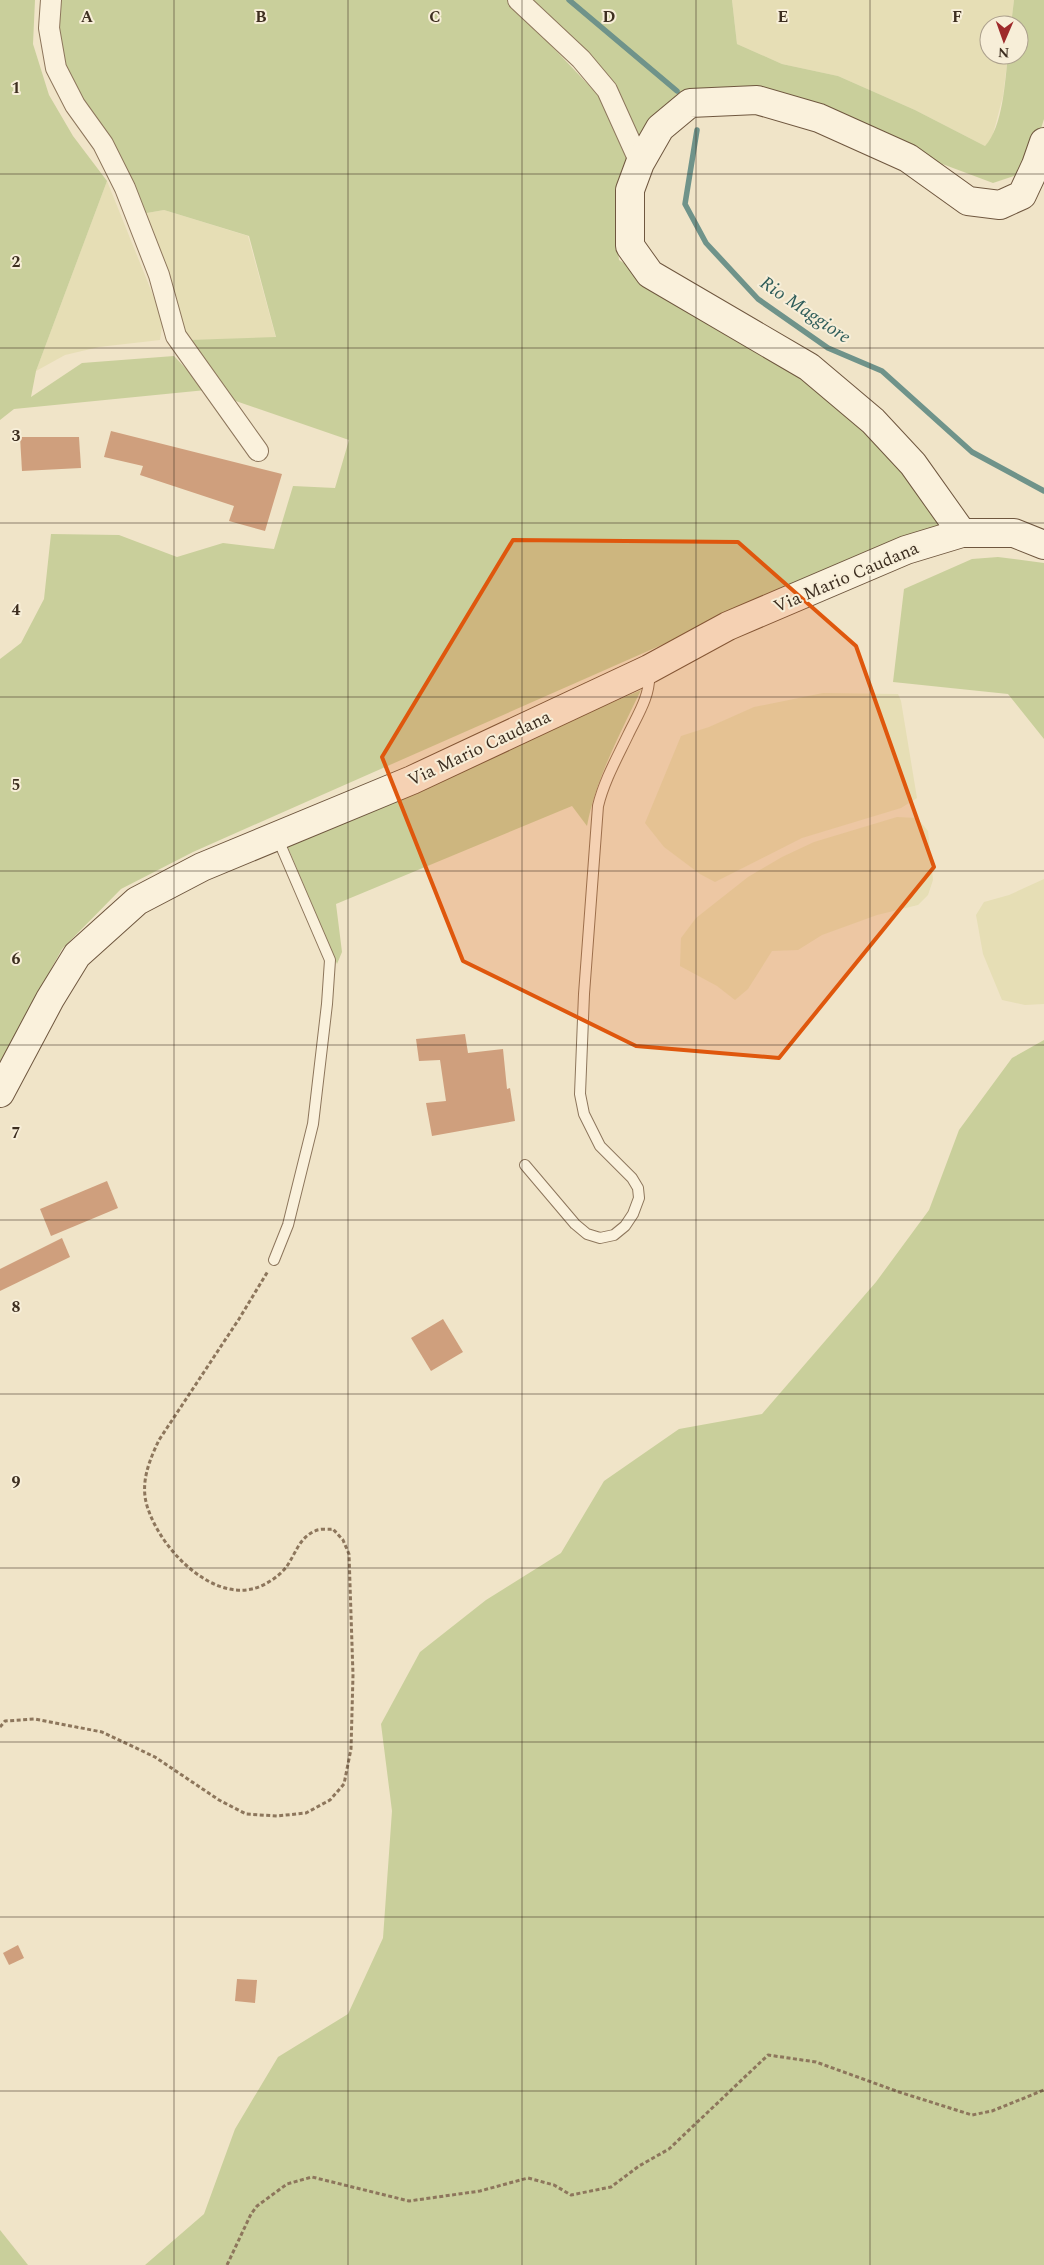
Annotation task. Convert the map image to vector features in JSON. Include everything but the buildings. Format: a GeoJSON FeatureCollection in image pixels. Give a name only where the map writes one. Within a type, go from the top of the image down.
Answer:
{"type":"FeatureCollection","features":[{"type":"Feature","properties":{"kind":"main road"},"geometry":{"type":"LineString","coordinates":[[962,532],[913,464],[873,421],[809,367],[650,274],[630,246],[630,190],[640,163],[660,128],[690,103],[757,100],[819,118],[908,158],[968,201],[1000,205],[1022,195],[1036,166],[1044,142]]}},
{"type":"Feature","properties":{"kind":"main road","name":"Via Mario Caudana"},"geometry":{"type":"LineString","coordinates":[[0,1093],[50,999],[76,955],[137,901],[202,867],[412,780],[649,670],[728,626],[906,550],[962,532],[1014,533],[1044,545]]}},
{"type":"Feature","properties":{"kind":"street"},"geometry":{"type":"LineString","coordinates":[[51,0],[49,28],[56,68],[75,105],[102,144],[125,188],[159,276],[176,336],[258,450]]}},
{"type":"Feature","properties":{"kind":"street"},"geometry":{"type":"LineString","coordinates":[[518,0],[581,59],[607,90],[640,163]]}},
{"type":"Feature","properties":{"kind":"lane"},"geometry":{"type":"LineString","coordinates":[[525,1165],[575,1224],[588,1234],[600,1238],[614,1234],[625,1226],[634,1214],[639,1198],[638,1188],[632,1178],[600,1146],[584,1114],[580,1094],[582,1034],[598,806],[610,773],[642,709],[648,690],[649,670]]}},
{"type":"Feature","properties":{"kind":"lane"},"geometry":{"type":"LineString","coordinates":[[274,1260],[288,1225],[313,1124],[327,1004],[330,960],[276,836]]}},
{"type":"Feature","properties":{"kind":"path"},"geometry":{"type":"LineString","coordinates":[[0,1727],[5,1722],[35,1719],[102,1732],[155,1757],[219,1800],[246,1814],[277,1816],[306,1813],[330,1800],[344,1784],[351,1749],[353,1675],[349,1554],[343,1540],[333,1530],[316,1530],[304,1538],[296,1547],[286,1567],[270,1581],[252,1589],[230,1590],[204,1579],[180,1561],[159,1531],[146,1502],[146,1478],[150,1460],[159,1440],[239,1319],[274,1260]]}},
{"type":"Feature","properties":{"kind":"path"},"geometry":{"type":"LineString","coordinates":[[227,2265],[251,2214],[257,2206],[287,2184],[312,2177],[408,2201],[480,2191],[528,2178],[554,2186],[571,2195],[611,2187],[639,2166],[669,2149],[768,2055],[816,2062],[899,2092],[972,2115],[992,2111],[1044,2090]]}},
{"type":"Feature","properties":{"kind":"highlighted area"},"geometry":{"type":"Polygon","coordinates":[[[513,540],[738,542],[856,646],[934,867],[779,1058],[636,1046],[463,961],[382,757],[513,540]]]}},
{"type":"Feature","properties":{"kind":"shaded area"},"geometry":{"type":"Polygon","coordinates":[[[732,0],[1014,0],[1012,15],[979,15],[979,65],[1007,65],[1003,96],[992,138],[985,146],[915,110],[838,76],[782,64],[737,44],[732,0]]]}},
{"type":"Feature","properties":{"kind":"shaded area"},"geometry":{"type":"Polygon","coordinates":[[[107,181],[163,320],[160,340],[99,347],[65,355],[36,371],[107,181]]]}},
{"type":"Feature","properties":{"kind":"shaded area"},"geometry":{"type":"Polygon","coordinates":[[[164,210],[248,236],[276,338],[187,340],[141,214],[164,210]]]}},
{"type":"Feature","properties":{"kind":"shaded area"},"geometry":{"type":"Polygon","coordinates":[[[823,693],[898,694],[901,701],[917,798],[901,808],[802,838],[715,882],[700,874],[664,847],[645,823],[681,736],[709,727],[754,707],[823,693]]]}},
{"type":"Feature","properties":{"kind":"shaded area"},"geometry":{"type":"Polygon","coordinates":[[[897,817],[917,818],[928,831],[933,880],[928,895],[918,905],[877,915],[822,935],[798,950],[772,951],[748,989],[735,1000],[717,986],[680,966],[681,938],[696,918],[748,877],[782,857],[814,842],[897,817]]]}},
{"type":"Feature","properties":{"kind":"shaded area"},"geometry":{"type":"Polygon","coordinates":[[[1044,879],[1044,1004],[1025,1005],[1002,1000],[983,954],[976,915],[984,902],[1009,895],[1044,879]]]}},
{"type":"Feature","properties":{"kind":"green space"},"geometry":{"type":"Polygon","coordinates":[[[0,0],[35,0],[33,44],[49,95],[73,136],[107,181],[36,371],[31,397],[82,363],[174,356],[206,390],[14,409],[0,420],[0,0]]]}},
{"type":"Feature","properties":{"kind":"green space"},"geometry":{"type":"Polygon","coordinates":[[[57,0],[508,0],[599,96],[630,166],[615,220],[619,260],[789,368],[897,459],[943,526],[725,617],[315,798],[193,852],[121,889],[62,949],[0,1062],[0,659],[21,643],[44,599],[51,534],[119,535],[177,557],[223,543],[274,549],[293,486],[335,488],[349,440],[230,399],[187,340],[276,337],[249,236],[164,210],[141,214],[62,67],[57,0]]]}},
{"type":"Feature","properties":{"kind":"green space"},"geometry":{"type":"Polygon","coordinates":[[[531,0],[732,0],[737,44],[782,64],[838,76],[915,110],[985,146],[991,138],[999,116],[1007,65],[1029,65],[1029,15],[1012,15],[1014,0],[1044,0],[1044,119],[1030,163],[1014,176],[993,183],[913,153],[688,95],[640,143],[615,83],[531,0]]]}},
{"type":"Feature","properties":{"kind":"green space"},"geometry":{"type":"Polygon","coordinates":[[[998,557],[1044,563],[1044,739],[1008,694],[893,682],[904,589],[972,559],[998,557]]]}},
{"type":"Feature","properties":{"kind":"green space"},"geometry":{"type":"Polygon","coordinates":[[[641,690],[603,773],[587,826],[572,806],[336,904],[342,952],[337,964],[286,843],[641,690]]]}},
{"type":"Feature","properties":{"kind":"green space"},"geometry":{"type":"Polygon","coordinates":[[[1044,1040],[1044,2265],[145,2265],[204,2214],[235,2129],[278,2057],[348,2014],[383,1938],[392,1811],[381,1724],[420,1652],[486,1600],[561,1553],[604,1481],[679,1429],[762,1414],[876,1282],[929,1210],[959,1130],[1012,1058],[1044,1040]]]}},
{"type":"Feature","properties":{"kind":"green space"},"geometry":{"type":"Polygon","coordinates":[[[0,2230],[28,2265],[0,2265],[0,2230]]]}},
{"type":"Feature","properties":{"kind":"waterway","name":"Rio Maggiore"},"geometry":{"type":"LineString","coordinates":[[569,0],[677,91]]}},
{"type":"Feature","properties":{"kind":"waterway","name":"Rio Maggiore"},"geometry":{"type":"LineString","coordinates":[[697,130],[685,204],[706,243],[758,299],[828,348],[882,371],[972,452],[1044,491]]}}]}
